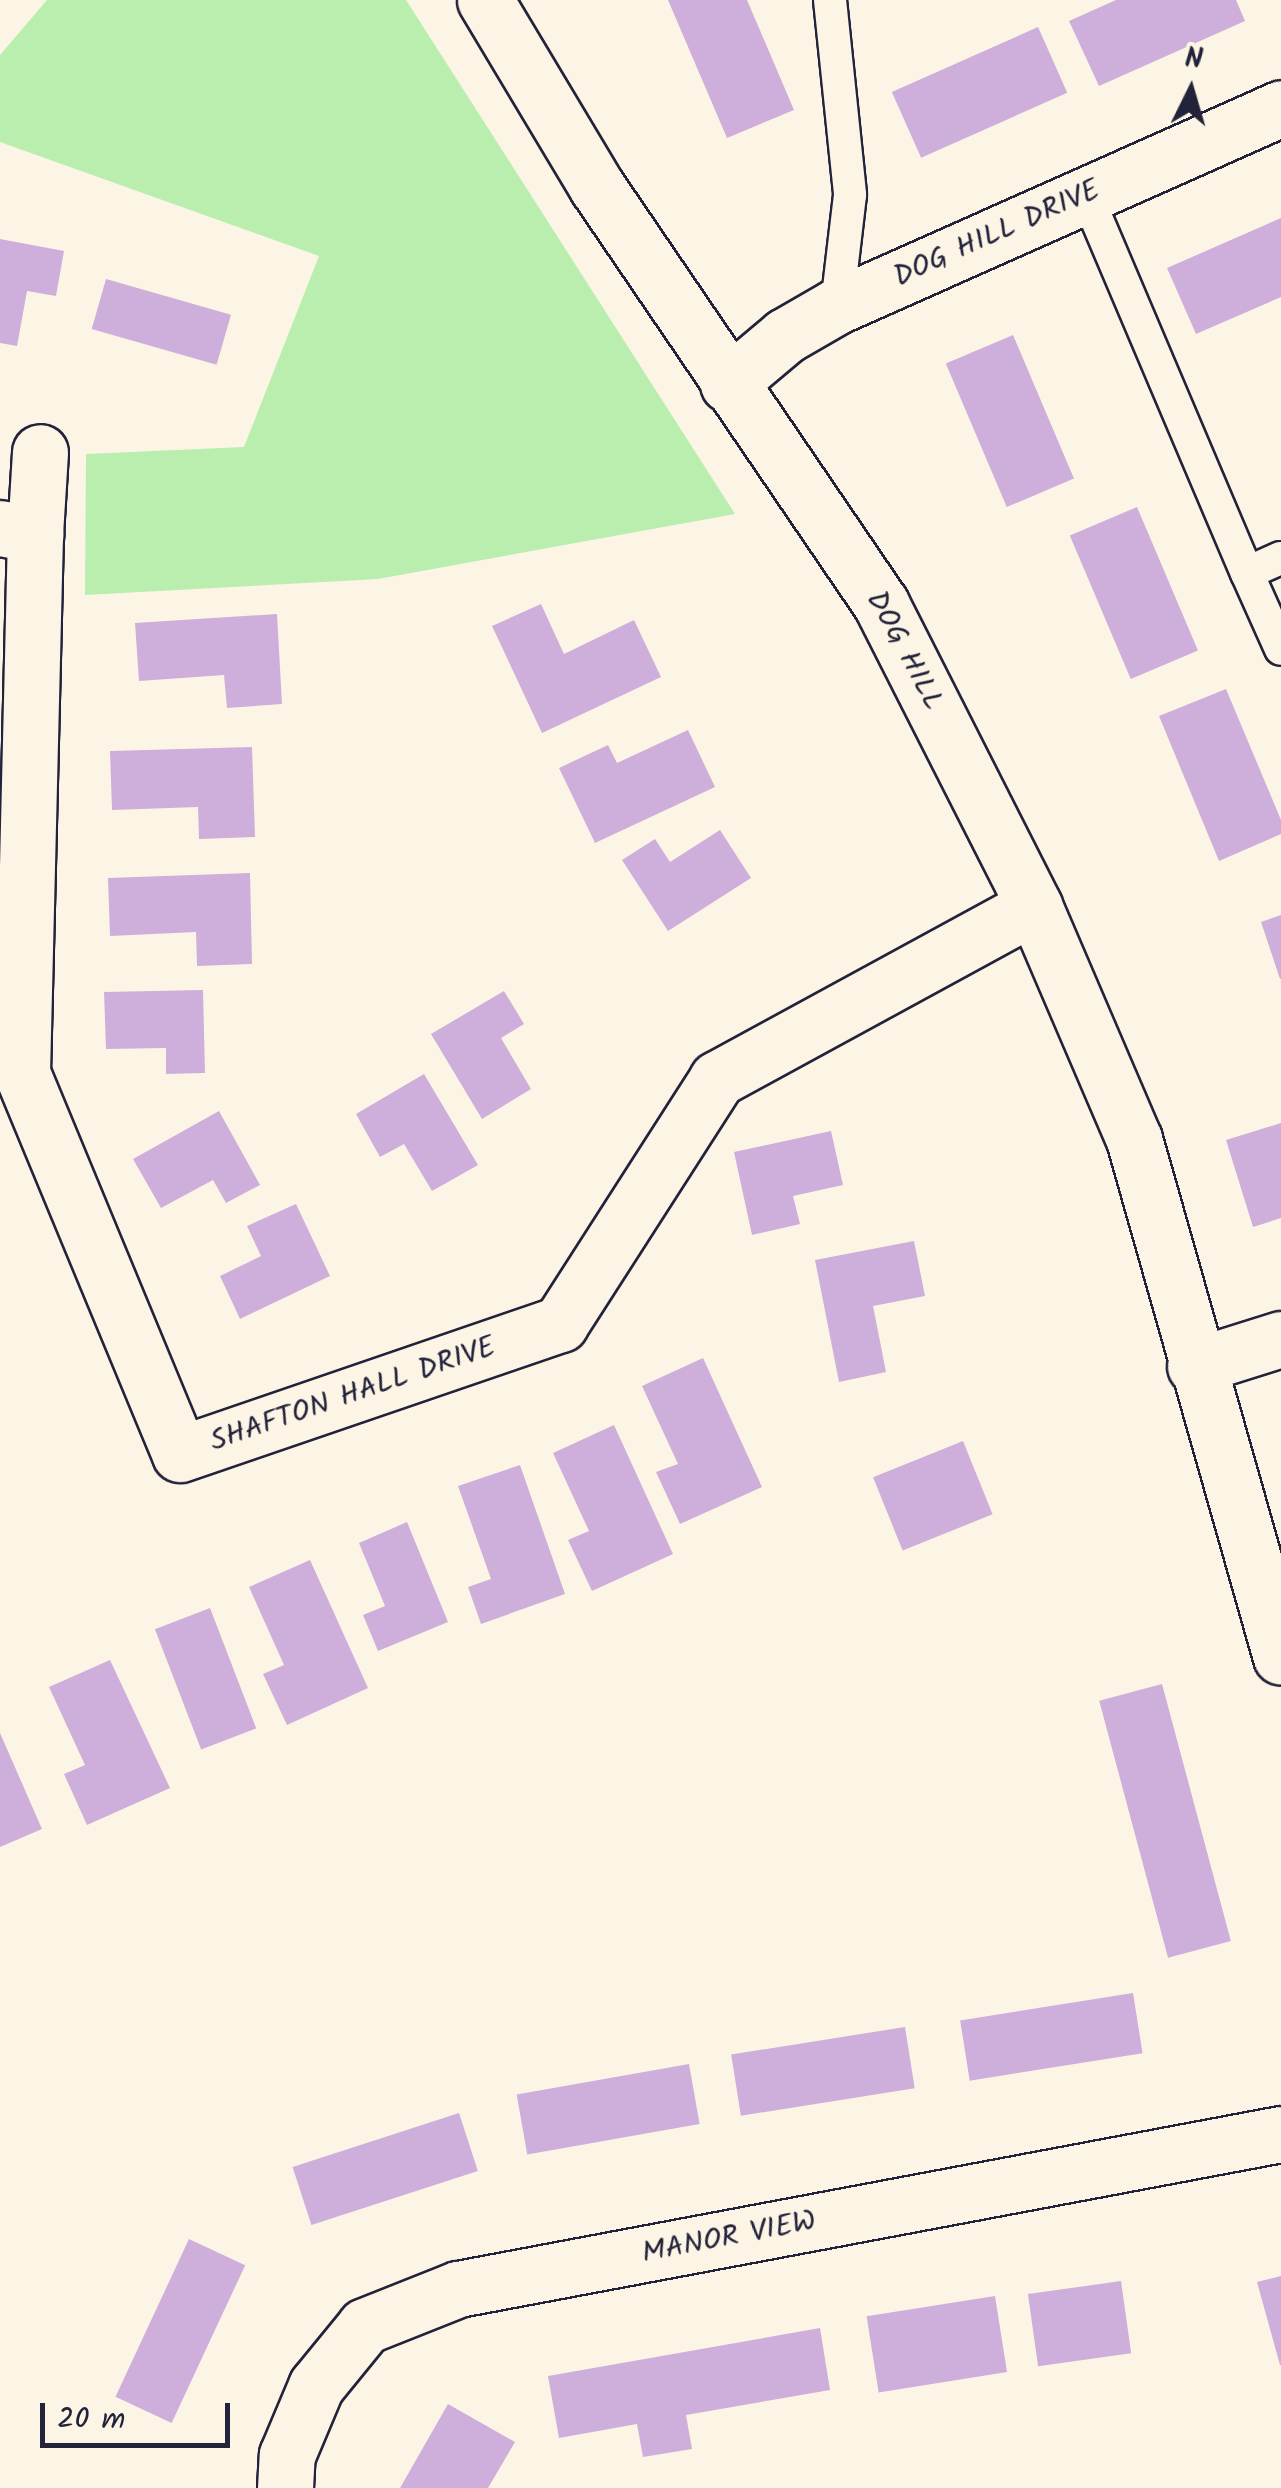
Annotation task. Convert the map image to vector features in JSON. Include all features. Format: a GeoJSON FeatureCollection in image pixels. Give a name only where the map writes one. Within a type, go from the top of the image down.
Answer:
{"type":"FeatureCollection","features":[{"type":"Feature","properties":{"kind":"street","name":"DOG HILL"},"geometry":{"type":"LineString","coordinates":[[485,0],[728,384],[881,604],[1034,906],[1134,1139],[1195,1366],[1281,1658]]}},
{"type":"Feature","properties":{"kind":"street","name":"DOG HILL DRIVE"},"geometry":{"type":"LineString","coordinates":[[728,384],[784,336],[837,306],[1281,108]]}},
{"type":"Feature","properties":{"kind":"street"},"geometry":{"type":"LineString","coordinates":[[18,531],[40,452]]}},
{"type":"Feature","properties":{"kind":"street","name":"SHAFTON HALL DRIVE"},"geometry":{"type":"LineString","coordinates":[[18,531],[22,1073],[180,1454],[560,1324],[717,1080],[1034,906]]}},
{"type":"Feature","properties":{"kind":"street"},"geometry":{"type":"LineString","coordinates":[[1195,1366],[1281,1340]]}},
{"type":"Feature","properties":{"kind":"street","name":"MANOR VIEW"},"geometry":{"type":"LineString","coordinates":[[285,2488],[286,2455],[316,2386],[364,2326],[458,2289],[1281,2134]]}},
{"type":"Feature","properties":{"kind":"lane"},"geometry":{"type":"LineString","coordinates":[[830,0],[850,195],[837,306]]}},
{"type":"Feature","properties":{"kind":"lane"},"geometry":{"type":"LineString","coordinates":[[1086,194],[1281,650]]}},
{"type":"Feature","properties":{"kind":"lane"},"geometry":{"type":"LineString","coordinates":[[1247,572],[1281,558]]}},
{"type":"Feature","properties":{"kind":"green space"},"geometry":{"type":"Polygon","coordinates":[[[47,0],[406,0],[735,514],[378,579],[85,595],[86,454],[244,447],[319,256],[0,142],[0,55],[47,0]]]}},
{"type":"Feature","properties":{"kind":"building"},"geometry":{"type":"Polygon","coordinates":[[[668,0],[747,0],[794,110],[727,138],[668,0]]]}},
{"type":"Feature","properties":{"kind":"building"},"geometry":{"type":"Polygon","coordinates":[[[1116,0],[1236,0],[1245,21],[1099,86],[1069,21],[1116,0]]]}},
{"type":"Feature","properties":{"kind":"building"},"geometry":{"type":"Polygon","coordinates":[[[1038,27],[1067,93],[921,158],[892,92],[1038,27]]]}},
{"type":"Feature","properties":{"kind":"building"},"geometry":{"type":"Polygon","coordinates":[[[1281,218],[1281,297],[1196,334],[1167,268],[1281,218]]]}},
{"type":"Feature","properties":{"kind":"building"},"geometry":{"type":"Polygon","coordinates":[[[0,239],[64,251],[56,296],[27,291],[17,346],[0,343],[0,239]]]}},
{"type":"Feature","properties":{"kind":"building"},"geometry":{"type":"Polygon","coordinates":[[[106,279],[231,315],[217,365],[92,329],[106,279]]]}},
{"type":"Feature","properties":{"kind":"building"},"geometry":{"type":"Polygon","coordinates":[[[1013,335],[1074,479],[1007,507],[946,364],[1013,335]]]}},
{"type":"Feature","properties":{"kind":"building"},"geometry":{"type":"Polygon","coordinates":[[[1137,507],[1198,651],[1131,679],[1070,536],[1137,507]]]}},
{"type":"Feature","properties":{"kind":"building"},"geometry":{"type":"Polygon","coordinates":[[[541,604],[564,654],[634,620],[661,677],[542,733],[492,626],[541,604]]]}},
{"type":"Feature","properties":{"kind":"building"},"geometry":{"type":"Polygon","coordinates":[[[277,614],[282,704],[227,708],[224,675],[139,681],[135,623],[277,614]]]}},
{"type":"Feature","properties":{"kind":"building"},"geometry":{"type":"Polygon","coordinates":[[[1226,689],[1281,820],[1281,834],[1219,861],[1159,716],[1226,689]]]}},
{"type":"Feature","properties":{"kind":"building"},"geometry":{"type":"Polygon","coordinates":[[[688,730],[715,787],[595,843],[559,768],[608,745],[617,763],[688,730]]]}},
{"type":"Feature","properties":{"kind":"building"},"geometry":{"type":"Polygon","coordinates":[[[252,747],[255,837],[199,839],[198,807],[112,810],[110,751],[252,747]]]}},
{"type":"Feature","properties":{"kind":"building"},"geometry":{"type":"Polygon","coordinates":[[[720,830],[751,878],[668,931],[622,860],[655,839],[670,862],[720,830]]]}},
{"type":"Feature","properties":{"kind":"building"},"geometry":{"type":"Polygon","coordinates":[[[250,873],[252,964],[197,966],[196,932],[110,936],[108,878],[250,873]]]}},
{"type":"Feature","properties":{"kind":"building"},"geometry":{"type":"Polygon","coordinates":[[[1281,915],[1281,979],[1280,979],[1261,922],[1281,915]]]}},
{"type":"Feature","properties":{"kind":"building"},"geometry":{"type":"Polygon","coordinates":[[[203,990],[205,1073],[166,1074],[166,1048],[106,1049],[104,992],[203,990]]]}},
{"type":"Feature","properties":{"kind":"building"},"geometry":{"type":"Polygon","coordinates":[[[504,991],[524,1024],[501,1038],[531,1089],[482,1119],[431,1034],[504,991]]]}},
{"type":"Feature","properties":{"kind":"building"},"geometry":{"type":"Polygon","coordinates":[[[424,1074],[478,1165],[432,1191],[404,1144],[380,1157],[356,1114],[424,1074]]]}},
{"type":"Feature","properties":{"kind":"building"},"geometry":{"type":"Polygon","coordinates":[[[219,1111],[260,1185],[226,1203],[213,1180],[161,1208],[133,1159],[219,1111]]]}},
{"type":"Feature","properties":{"kind":"building"},"geometry":{"type":"Polygon","coordinates":[[[1281,1123],[1281,1218],[1253,1227],[1226,1140],[1281,1123]]]}},
{"type":"Feature","properties":{"kind":"building"},"geometry":{"type":"Polygon","coordinates":[[[831,1131],[843,1185],[793,1196],[800,1224],[752,1235],[734,1152],[831,1131]]]}},
{"type":"Feature","properties":{"kind":"building"},"geometry":{"type":"Polygon","coordinates":[[[296,1204],[330,1276],[240,1319],[220,1276],[261,1256],[247,1226],[296,1204]]]}},
{"type":"Feature","properties":{"kind":"building"},"geometry":{"type":"Polygon","coordinates":[[[914,1241],[925,1296],[873,1306],[886,1372],[839,1382],[815,1260],[914,1241]]]}},
{"type":"Feature","properties":{"kind":"building"},"geometry":{"type":"Polygon","coordinates":[[[703,1358],[762,1487],[680,1524],[656,1472],[678,1464],[642,1386],[703,1358]]]}},
{"type":"Feature","properties":{"kind":"building"},"geometry":{"type":"Polygon","coordinates":[[[614,1425],[673,1554],[592,1591],[568,1540],[589,1531],[553,1453],[614,1425]]]}},
{"type":"Feature","properties":{"kind":"building"},"geometry":{"type":"Polygon","coordinates":[[[963,1441],[993,1514],[903,1551],[873,1477],[963,1441]]]}},
{"type":"Feature","properties":{"kind":"building"},"geometry":{"type":"Polygon","coordinates":[[[520,1465],[565,1594],[481,1624],[468,1587],[491,1579],[458,1486],[520,1465]]]}},
{"type":"Feature","properties":{"kind":"building"},"geometry":{"type":"Polygon","coordinates":[[[407,1522],[448,1622],[378,1651],[363,1615],[385,1606],[359,1543],[407,1522]]]}},
{"type":"Feature","properties":{"kind":"building"},"geometry":{"type":"Polygon","coordinates":[[[310,1560],[368,1688],[287,1725],[263,1674],[284,1665],[249,1587],[310,1560]]]}},
{"type":"Feature","properties":{"kind":"building"},"geometry":{"type":"Polygon","coordinates":[[[210,1608],[256,1728],[201,1750],[155,1629],[210,1608]]]}},
{"type":"Feature","properties":{"kind":"building"},"geometry":{"type":"Polygon","coordinates":[[[110,1660],[170,1788],[87,1825],[64,1774],[85,1765],[49,1687],[110,1660]]]}},
{"type":"Feature","properties":{"kind":"building"},"geometry":{"type":"Polygon","coordinates":[[[1162,1684],[1231,1941],[1168,1958],[1099,1701],[1162,1684]]]}},
{"type":"Feature","properties":{"kind":"building"},"geometry":{"type":"Polygon","coordinates":[[[0,1733],[42,1829],[0,1847],[0,1733]]]}},
{"type":"Feature","properties":{"kind":"building"},"geometry":{"type":"Polygon","coordinates":[[[1133,1993],[1143,2053],[970,2081],[960,2020],[1133,1993]]]}},
{"type":"Feature","properties":{"kind":"building"},"geometry":{"type":"Polygon","coordinates":[[[905,2027],[915,2088],[741,2116],[731,2055],[905,2027]]]}},
{"type":"Feature","properties":{"kind":"building"},"geometry":{"type":"Polygon","coordinates":[[[689,2064],[700,2124],[527,2154],[517,2094],[689,2064]]]}},
{"type":"Feature","properties":{"kind":"building"},"geometry":{"type":"Polygon","coordinates":[[[459,2113],[478,2171],[311,2225],[293,2167],[459,2113]]]}},
{"type":"Feature","properties":{"kind":"building"},"geometry":{"type":"Polygon","coordinates":[[[189,2239],[245,2265],[172,2423],[115,2397],[189,2239]]]}},
{"type":"Feature","properties":{"kind":"building"},"geometry":{"type":"Polygon","coordinates":[[[1281,2276],[1281,2365],[1280,2365],[1257,2282],[1281,2276]]]}},
{"type":"Feature","properties":{"kind":"building"},"geometry":{"type":"Polygon","coordinates":[[[1121,2281],[1131,2353],[1038,2366],[1028,2294],[1121,2281]]]}},
{"type":"Feature","properties":{"kind":"building"},"geometry":{"type":"Polygon","coordinates":[[[995,2296],[1007,2372],[879,2392],[867,2316],[995,2296]]]}},
{"type":"Feature","properties":{"kind":"building"},"geometry":{"type":"Polygon","coordinates":[[[820,2328],[830,2390],[686,2415],[692,2449],[643,2457],[637,2424],[559,2438],[548,2376],[820,2328]]]}},
{"type":"Feature","properties":{"kind":"building"},"geometry":{"type":"Polygon","coordinates":[[[448,2404],[515,2442],[488,2488],[400,2488],[448,2404]]]}}]}
